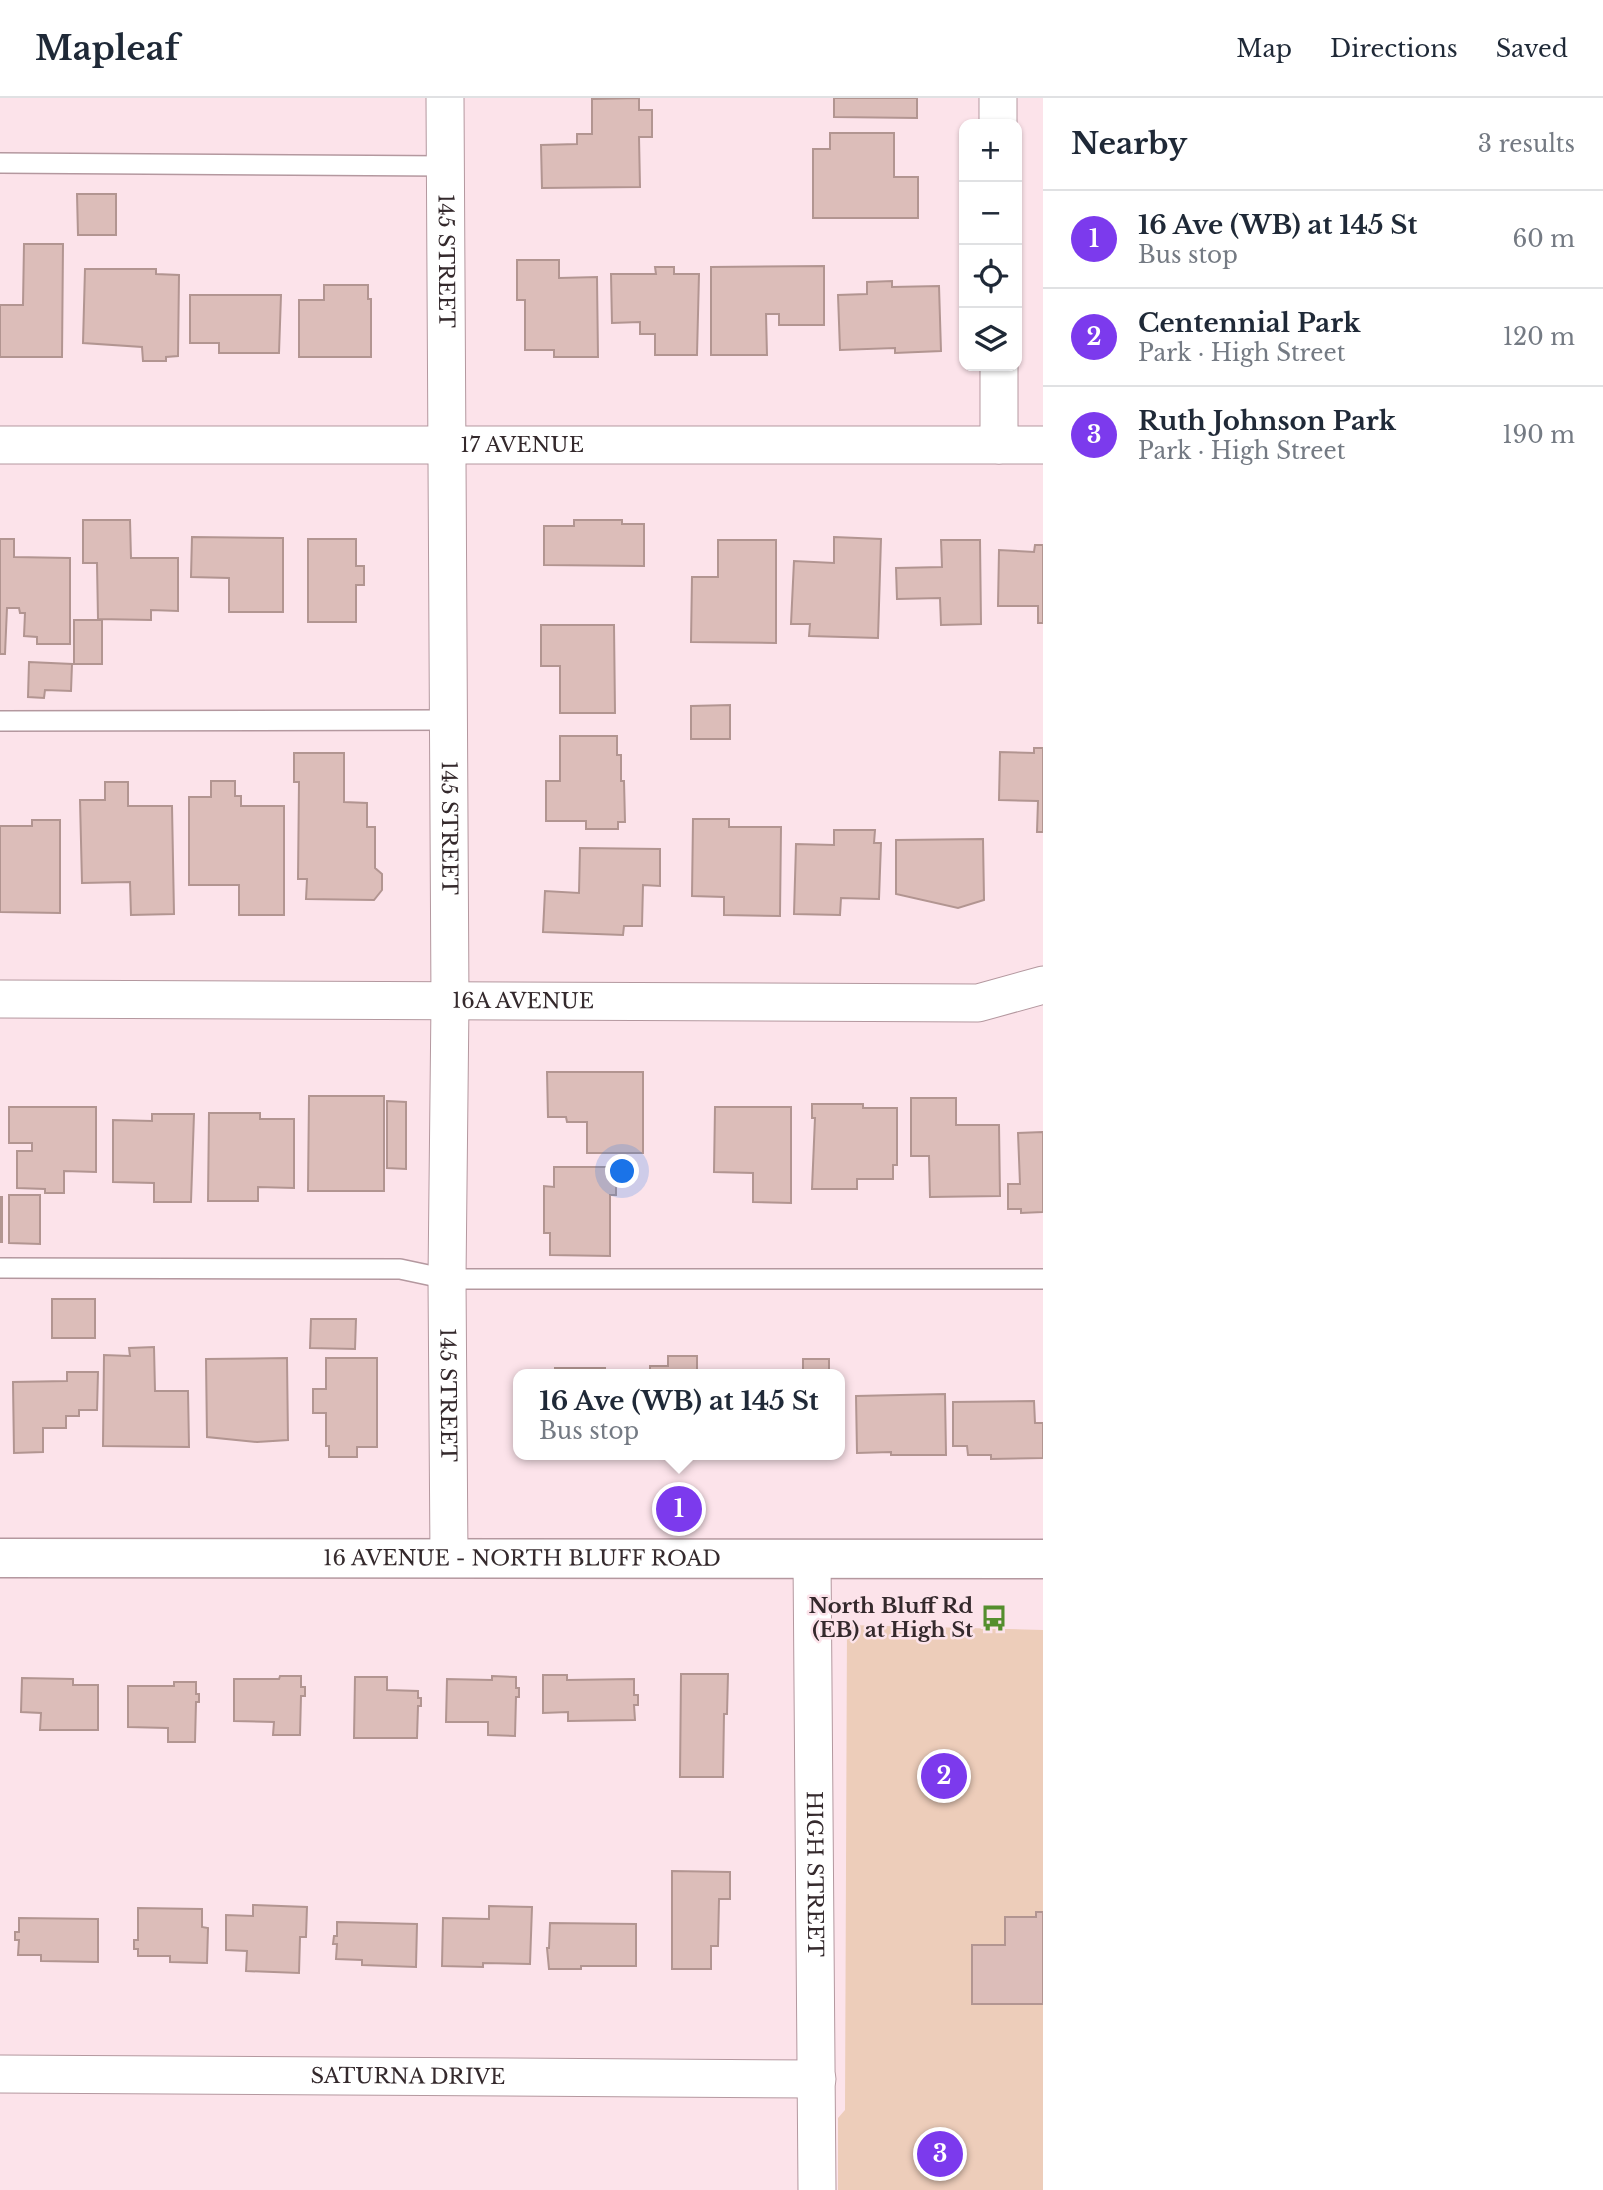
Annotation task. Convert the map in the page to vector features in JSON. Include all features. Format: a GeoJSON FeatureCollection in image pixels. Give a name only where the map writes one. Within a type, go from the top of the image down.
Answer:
{"type":"FeatureCollection","features":[{"type":"Feature","properties":{"kind":"main road","name":"16 AVENUE - NORTH BLUFF ROAD"},"geometry":{"type":"LineString","coordinates":[[0,1558],[1043,1559]]}},
{"type":"Feature","properties":{"kind":"street","name":"145 STREET"},"geometry":{"type":"LineString","coordinates":[[445,98],[450,1002],[447,1279],[449,1557]]}},
{"type":"Feature","properties":{"kind":"street"},"geometry":{"type":"LineString","coordinates":[[998,98],[998,119]]}},
{"type":"Feature","properties":{"kind":"street"},"geometry":{"type":"LineString","coordinates":[[999,371],[999,445]]}},
{"type":"Feature","properties":{"kind":"street","name":"17 AVENUE"},"geometry":{"type":"LineString","coordinates":[[0,445],[1043,445]]}},
{"type":"Feature","properties":{"kind":"street","name":"16A AVENUE"},"geometry":{"type":"LineString","coordinates":[[0,999],[978,1003],[1043,985]]}},
{"type":"Feature","properties":{"kind":"street","name":"HIGH STREET"},"geometry":{"type":"LineString","coordinates":[[812,1559],[817,2190]]}},
{"type":"Feature","properties":{"kind":"street","name":"SATURNA DRIVE"},"geometry":{"type":"LineString","coordinates":[[0,2074],[817,2079]]}},
{"type":"Feature","properties":{"kind":"lane"},"geometry":{"type":"LineString","coordinates":[[0,163],[445,166]]}},
{"type":"Feature","properties":{"kind":"lane"},"geometry":{"type":"LineString","coordinates":[[0,721],[449,720]]}},
{"type":"Feature","properties":{"kind":"lane"},"geometry":{"type":"LineString","coordinates":[[0,1268],[400,1269],[447,1279],[1043,1279]]}},
{"type":"Feature","properties":{"kind":"shaded area"},"geometry":{"type":"Polygon","coordinates":[[[847,1625],[1043,1630],[1043,2190],[838,2190],[838,2118],[845,2110],[847,1625]]]}},
{"type":"Feature","properties":{"kind":"building"},"geometry":{"type":"Polygon","coordinates":[[[639,98],[639,110],[652,110],[652,137],[639,137],[640,187],[542,188],[541,145],[577,144],[577,134],[592,134],[592,99],[639,98]]]}},
{"type":"Feature","properties":{"kind":"building"},"geometry":{"type":"Polygon","coordinates":[[[834,98],[917,98],[917,118],[834,117],[834,98]]]}},
{"type":"Feature","properties":{"kind":"building"},"geometry":{"type":"Polygon","coordinates":[[[830,133],[894,133],[894,177],[918,177],[918,218],[813,218],[813,149],[830,149],[830,133]]]}},
{"type":"Feature","properties":{"kind":"building"},"geometry":{"type":"Polygon","coordinates":[[[77,194],[116,194],[116,235],[78,235],[77,194]]]}},
{"type":"Feature","properties":{"kind":"building"},"geometry":{"type":"Polygon","coordinates":[[[24,244],[63,244],[62,357],[0,357],[0,305],[23,305],[24,244]]]}},
{"type":"Feature","properties":{"kind":"building"},"geometry":{"type":"Polygon","coordinates":[[[517,260],[559,260],[559,278],[597,277],[598,357],[554,357],[554,350],[525,350],[525,300],[517,300],[517,260]]]}},
{"type":"Feature","properties":{"kind":"building"},"geometry":{"type":"Polygon","coordinates":[[[824,266],[824,325],[779,325],[779,314],[766,314],[767,355],[711,355],[711,267],[824,266]]]}},
{"type":"Feature","properties":{"kind":"building"},"geometry":{"type":"Polygon","coordinates":[[[655,267],[674,267],[674,274],[699,274],[697,355],[655,355],[655,334],[640,334],[640,322],[612,323],[611,274],[656,274],[655,267]]]}},
{"type":"Feature","properties":{"kind":"building"},"geometry":{"type":"Polygon","coordinates":[[[85,269],[156,269],[156,274],[179,275],[178,356],[166,357],[166,361],[143,361],[142,347],[83,343],[85,269]]]}},
{"type":"Feature","properties":{"kind":"building"},"geometry":{"type":"Polygon","coordinates":[[[892,281],[892,287],[939,286],[941,351],[895,353],[895,348],[840,350],[838,295],[867,294],[867,282],[892,281]]]}},
{"type":"Feature","properties":{"kind":"building"},"geometry":{"type":"Polygon","coordinates":[[[324,285],[368,285],[368,299],[371,299],[371,357],[299,357],[299,300],[324,300],[324,285]]]}},
{"type":"Feature","properties":{"kind":"building"},"geometry":{"type":"Polygon","coordinates":[[[190,295],[281,295],[279,353],[219,353],[219,343],[190,343],[190,295]]]}},
{"type":"Feature","properties":{"kind":"building"},"geometry":{"type":"Polygon","coordinates":[[[83,520],[130,520],[131,558],[178,558],[178,611],[151,610],[151,620],[98,619],[97,563],[83,563],[83,520]]]}},
{"type":"Feature","properties":{"kind":"building"},"geometry":{"type":"Polygon","coordinates":[[[574,520],[622,520],[622,524],[644,524],[644,566],[544,565],[544,526],[574,526],[574,520]]]}},
{"type":"Feature","properties":{"kind":"building"},"geometry":{"type":"Polygon","coordinates":[[[192,537],[283,538],[283,612],[229,612],[229,578],[191,577],[192,537]]]}},
{"type":"Feature","properties":{"kind":"building"},"geometry":{"type":"Polygon","coordinates":[[[834,537],[881,539],[878,638],[809,636],[810,624],[791,624],[794,561],[834,563],[834,537]]]}},
{"type":"Feature","properties":{"kind":"building"},"geometry":{"type":"Polygon","coordinates":[[[0,539],[14,539],[14,557],[70,558],[70,644],[37,644],[37,637],[24,636],[25,613],[20,613],[19,608],[7,608],[5,654],[0,654],[0,539]]]}},
{"type":"Feature","properties":{"kind":"building"},"geometry":{"type":"Polygon","coordinates":[[[308,539],[356,539],[356,566],[364,566],[364,585],[356,585],[356,622],[308,622],[308,539]]]}},
{"type":"Feature","properties":{"kind":"building"},"geometry":{"type":"Polygon","coordinates":[[[718,540],[776,540],[776,643],[691,642],[692,577],[718,577],[718,540]]]}},
{"type":"Feature","properties":{"kind":"building"},"geometry":{"type":"Polygon","coordinates":[[[941,540],[980,540],[981,624],[941,625],[940,598],[897,599],[896,568],[942,567],[941,540]]]}},
{"type":"Feature","properties":{"kind":"building"},"geometry":{"type":"Polygon","coordinates":[[[1035,545],[1043,545],[1043,623],[1038,623],[1038,606],[998,606],[999,550],[1034,552],[1035,545]]]}},
{"type":"Feature","properties":{"kind":"building"},"geometry":{"type":"Polygon","coordinates":[[[74,620],[102,620],[102,664],[74,664],[74,620]]]}},
{"type":"Feature","properties":{"kind":"building"},"geometry":{"type":"Polygon","coordinates":[[[541,625],[614,625],[615,713],[560,713],[560,666],[541,666],[541,625]]]}},
{"type":"Feature","properties":{"kind":"building"},"geometry":{"type":"Polygon","coordinates":[[[29,662],[72,664],[71,691],[45,690],[44,698],[28,697],[29,662]]]}},
{"type":"Feature","properties":{"kind":"building"},"geometry":{"type":"Polygon","coordinates":[[[730,705],[730,739],[691,739],[691,706],[730,705]]]}},
{"type":"Feature","properties":{"kind":"building"},"geometry":{"type":"Polygon","coordinates":[[[560,736],[617,736],[617,755],[621,755],[621,781],[624,781],[625,822],[618,822],[618,829],[586,829],[586,821],[546,821],[546,781],[560,781],[560,736]]]}},
{"type":"Feature","properties":{"kind":"building"},"geometry":{"type":"Polygon","coordinates":[[[1034,748],[1043,748],[1043,832],[1037,832],[1038,801],[999,800],[1000,752],[1034,753],[1034,748]]]}},
{"type":"Feature","properties":{"kind":"building"},"geometry":{"type":"Polygon","coordinates":[[[294,753],[344,753],[344,802],[367,803],[367,827],[375,827],[375,868],[382,874],[382,890],[374,900],[306,899],[307,879],[298,879],[299,782],[294,782],[294,753]]]}},
{"type":"Feature","properties":{"kind":"building"},"geometry":{"type":"Polygon","coordinates":[[[211,781],[235,781],[235,796],[241,796],[241,806],[284,806],[284,915],[239,915],[239,885],[189,885],[189,797],[211,797],[211,781]]]}},
{"type":"Feature","properties":{"kind":"building"},"geometry":{"type":"Polygon","coordinates":[[[105,782],[128,782],[128,806],[172,806],[174,914],[131,915],[130,882],[82,883],[80,800],[105,800],[105,782]]]}},
{"type":"Feature","properties":{"kind":"building"},"geometry":{"type":"Polygon","coordinates":[[[693,819],[729,819],[729,827],[781,827],[780,916],[724,915],[724,897],[692,896],[693,819]]]}},
{"type":"Feature","properties":{"kind":"building"},"geometry":{"type":"Polygon","coordinates":[[[32,820],[60,820],[60,913],[0,912],[0,826],[32,826],[32,820]]]}},
{"type":"Feature","properties":{"kind":"building"},"geometry":{"type":"Polygon","coordinates":[[[834,830],[875,830],[874,843],[881,843],[879,899],[841,898],[840,915],[794,914],[796,844],[834,845],[834,830]]]}},
{"type":"Feature","properties":{"kind":"building"},"geometry":{"type":"Polygon","coordinates":[[[983,839],[984,900],[958,908],[896,894],[896,840],[983,839]]]}},
{"type":"Feature","properties":{"kind":"building"},"geometry":{"type":"Polygon","coordinates":[[[580,848],[660,849],[660,886],[643,885],[642,926],[624,926],[623,935],[543,932],[545,891],[579,893],[580,848]]]}},
{"type":"Feature","properties":{"kind":"building"},"geometry":{"type":"Polygon","coordinates":[[[547,1072],[643,1072],[643,1153],[587,1153],[587,1122],[567,1122],[566,1117],[548,1117],[547,1072]]]}},
{"type":"Feature","properties":{"kind":"building"},"geometry":{"type":"Polygon","coordinates":[[[309,1096],[384,1096],[384,1191],[308,1191],[309,1096]]]}},
{"type":"Feature","properties":{"kind":"building"},"geometry":{"type":"Polygon","coordinates":[[[911,1098],[956,1098],[956,1125],[999,1125],[1000,1196],[930,1197],[929,1156],[911,1156],[911,1098]]]}},
{"type":"Feature","properties":{"kind":"building"},"geometry":{"type":"Polygon","coordinates":[[[387,1101],[406,1102],[406,1169],[387,1168],[387,1101]]]}},
{"type":"Feature","properties":{"kind":"building"},"geometry":{"type":"Polygon","coordinates":[[[812,1104],[863,1104],[863,1108],[897,1108],[897,1165],[893,1165],[893,1179],[857,1179],[857,1189],[812,1189],[815,1118],[812,1118],[812,1104]]]}},
{"type":"Feature","properties":{"kind":"building"},"geometry":{"type":"Polygon","coordinates":[[[9,1107],[96,1107],[96,1172],[64,1171],[64,1193],[17,1188],[17,1151],[32,1151],[32,1143],[9,1143],[9,1107]]]}},
{"type":"Feature","properties":{"kind":"building"},"geometry":{"type":"Polygon","coordinates":[[[715,1107],[791,1107],[791,1203],[753,1202],[753,1173],[714,1172],[715,1107]]]}},
{"type":"Feature","properties":{"kind":"building"},"geometry":{"type":"Polygon","coordinates":[[[209,1113],[260,1113],[260,1119],[294,1119],[294,1188],[258,1187],[258,1201],[208,1201],[209,1113]]]}},
{"type":"Feature","properties":{"kind":"building"},"geometry":{"type":"Polygon","coordinates":[[[152,1114],[194,1114],[191,1202],[154,1202],[154,1183],[113,1182],[113,1120],[152,1121],[152,1114]]]}},
{"type":"Feature","properties":{"kind":"building"},"geometry":{"type":"Polygon","coordinates":[[[1043,1132],[1043,1212],[1021,1213],[1021,1209],[1008,1209],[1008,1184],[1020,1184],[1018,1133],[1043,1132]]]}},
{"type":"Feature","properties":{"kind":"building"},"geometry":{"type":"Polygon","coordinates":[[[554,1167],[616,1167],[616,1195],[610,1195],[610,1256],[550,1255],[550,1233],[544,1233],[544,1186],[554,1187],[554,1167]]]}},
{"type":"Feature","properties":{"kind":"building"},"geometry":{"type":"Polygon","coordinates":[[[9,1195],[40,1195],[40,1244],[9,1243],[9,1195]]]}},
{"type":"Feature","properties":{"kind":"building"},"geometry":{"type":"Polygon","coordinates":[[[2,1197],[2,1242],[0,1242],[2,1197]]]}},
{"type":"Feature","properties":{"kind":"building"},"geometry":{"type":"Polygon","coordinates":[[[52,1299],[95,1299],[95,1338],[52,1338],[52,1299]]]}},
{"type":"Feature","properties":{"kind":"building"},"geometry":{"type":"Polygon","coordinates":[[[311,1319],[356,1319],[355,1349],[310,1348],[311,1319]]]}},
{"type":"Feature","properties":{"kind":"building"},"geometry":{"type":"Polygon","coordinates":[[[154,1347],[155,1391],[188,1391],[189,1447],[103,1446],[104,1355],[130,1356],[129,1348],[154,1347]]]}},
{"type":"Feature","properties":{"kind":"building"},"geometry":{"type":"Polygon","coordinates":[[[668,1356],[697,1356],[697,1369],[650,1369],[650,1366],[668,1366],[668,1356]]]}},
{"type":"Feature","properties":{"kind":"building"},"geometry":{"type":"Polygon","coordinates":[[[287,1358],[288,1440],[257,1442],[207,1437],[206,1359],[287,1358]]]}},
{"type":"Feature","properties":{"kind":"building"},"geometry":{"type":"Polygon","coordinates":[[[326,1358],[377,1358],[377,1447],[357,1447],[357,1457],[329,1457],[329,1446],[326,1446],[326,1413],[313,1413],[313,1389],[326,1389],[326,1358]]]}},
{"type":"Feature","properties":{"kind":"building"},"geometry":{"type":"Polygon","coordinates":[[[803,1359],[829,1359],[829,1369],[803,1369],[803,1359]]]}},
{"type":"Feature","properties":{"kind":"building"},"geometry":{"type":"Polygon","coordinates":[[[555,1368],[605,1368],[605,1369],[555,1368]]]}},
{"type":"Feature","properties":{"kind":"building"},"geometry":{"type":"Polygon","coordinates":[[[67,1372],[98,1372],[97,1410],[79,1410],[79,1416],[66,1416],[66,1428],[43,1428],[43,1452],[14,1453],[13,1382],[67,1381],[67,1372]]]}},
{"type":"Feature","properties":{"kind":"building"},"geometry":{"type":"Polygon","coordinates":[[[945,1394],[946,1455],[857,1453],[856,1396],[945,1394]]]}},
{"type":"Feature","properties":{"kind":"building"},"geometry":{"type":"Polygon","coordinates":[[[1034,1401],[1035,1423],[1043,1423],[1043,1458],[991,1459],[991,1455],[968,1455],[967,1446],[953,1446],[953,1402],[1034,1401]]]}},
{"type":"Feature","properties":{"kind":"building"},"geometry":{"type":"Polygon","coordinates":[[[681,1674],[728,1674],[723,1777],[680,1777],[681,1674]]]}},
{"type":"Feature","properties":{"kind":"building"},"geometry":{"type":"Polygon","coordinates":[[[543,1675],[567,1675],[567,1680],[634,1679],[634,1695],[638,1695],[638,1705],[634,1705],[635,1720],[568,1721],[568,1712],[543,1713],[543,1675]]]}},
{"type":"Feature","properties":{"kind":"building"},"geometry":{"type":"Polygon","coordinates":[[[280,1676],[301,1676],[301,1687],[305,1687],[305,1696],[301,1696],[300,1735],[273,1735],[274,1722],[234,1721],[234,1679],[279,1679],[280,1676]]]}},
{"type":"Feature","properties":{"kind":"building"},"geometry":{"type":"Polygon","coordinates":[[[492,1676],[516,1677],[519,1697],[516,1697],[515,1736],[488,1735],[488,1722],[446,1722],[447,1679],[492,1680],[492,1676]]]}},
{"type":"Feature","properties":{"kind":"building"},"geometry":{"type":"Polygon","coordinates":[[[355,1677],[387,1677],[387,1690],[418,1691],[421,1706],[418,1706],[417,1738],[354,1738],[355,1677]]]}},
{"type":"Feature","properties":{"kind":"building"},"geometry":{"type":"Polygon","coordinates":[[[22,1678],[73,1679],[73,1685],[98,1685],[98,1730],[40,1730],[41,1713],[21,1712],[22,1678]]]}},
{"type":"Feature","properties":{"kind":"building"},"geometry":{"type":"Polygon","coordinates":[[[174,1682],[196,1682],[199,1702],[196,1702],[195,1742],[168,1742],[168,1728],[128,1727],[128,1686],[174,1686],[174,1682]]]}},
{"type":"Feature","properties":{"kind":"building"},"geometry":{"type":"Polygon","coordinates":[[[672,1871],[730,1872],[730,1899],[719,1899],[718,1946],[711,1946],[711,1969],[672,1969],[672,1871]]]}},
{"type":"Feature","properties":{"kind":"building"},"geometry":{"type":"Polygon","coordinates":[[[253,1905],[307,1907],[306,1937],[300,1937],[299,1973],[246,1971],[247,1951],[226,1950],[226,1915],[253,1916],[253,1905]]]}},
{"type":"Feature","properties":{"kind":"building"},"geometry":{"type":"Polygon","coordinates":[[[489,1906],[532,1907],[530,1964],[442,1966],[443,1918],[489,1919],[489,1906]]]}},
{"type":"Feature","properties":{"kind":"building"},"geometry":{"type":"Polygon","coordinates":[[[138,1908],[202,1909],[202,1927],[208,1928],[207,1963],[170,1962],[170,1956],[138,1956],[138,1949],[134,1949],[134,1940],[138,1940],[138,1908]]]}},
{"type":"Feature","properties":{"kind":"building"},"geometry":{"type":"Polygon","coordinates":[[[1036,1912],[1043,1912],[1043,2004],[972,2004],[972,1945],[1005,1945],[1005,1917],[1036,1917],[1036,1912]]]}},
{"type":"Feature","properties":{"kind":"building"},"geometry":{"type":"Polygon","coordinates":[[[19,1918],[98,1919],[98,1962],[41,1961],[41,1955],[18,1955],[19,1940],[15,1940],[15,1932],[19,1932],[19,1918]]]}},
{"type":"Feature","properties":{"kind":"building"},"geometry":{"type":"Polygon","coordinates":[[[337,1922],[417,1924],[416,1967],[362,1965],[362,1960],[336,1959],[337,1944],[333,1944],[334,1936],[337,1936],[337,1922]]]}},
{"type":"Feature","properties":{"kind":"building"},"geometry":{"type":"Polygon","coordinates":[[[550,1923],[636,1924],[636,1966],[549,1969],[547,1948],[550,1923]]]}},
{"type":"Feature","properties":{"kind":"place","name":"16 Ave (WB) at 145 St"},"geometry":{"type":"Point","coordinates":[679,1509]}},
{"type":"Feature","properties":{"kind":"place","name":"North Bluff Rd (EB) at High St"},"geometry":{"type":"Point","coordinates":[994,1618]}},
{"type":"Feature","properties":{"kind":"place","name":"Centennial Park"},"geometry":{"type":"Point","coordinates":[944,1776]}},
{"type":"Feature","properties":{"kind":"place","name":"Ruth Johnson Park"},"geometry":{"type":"Point","coordinates":[940,2154]}}]}
